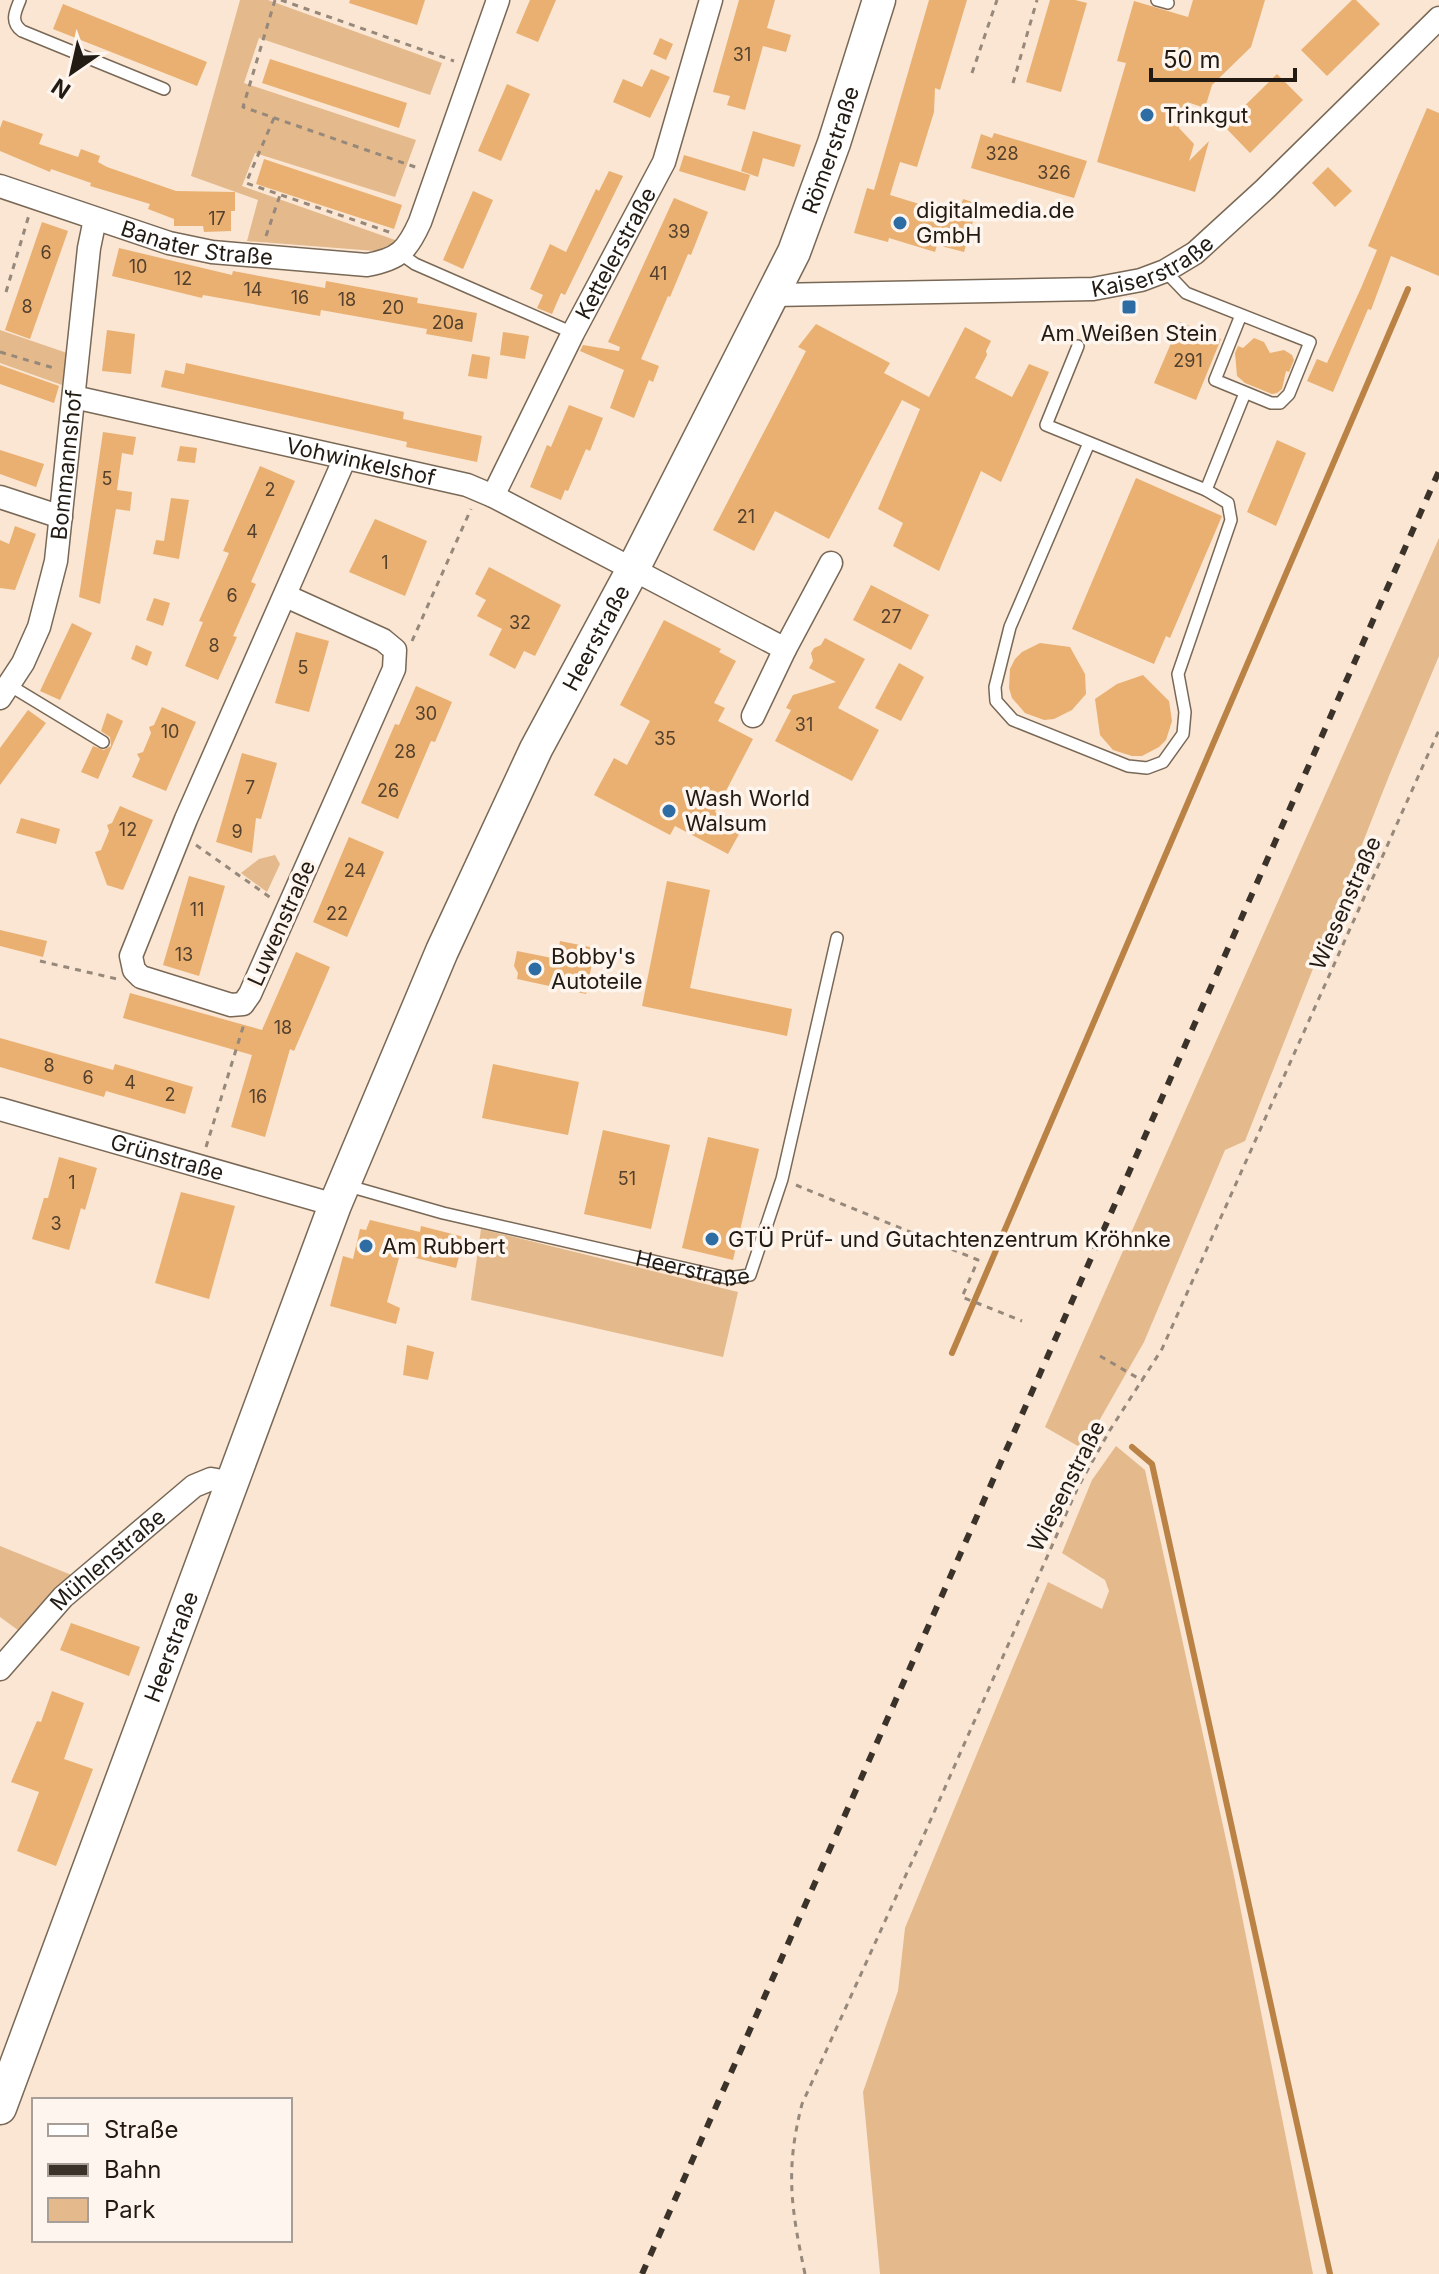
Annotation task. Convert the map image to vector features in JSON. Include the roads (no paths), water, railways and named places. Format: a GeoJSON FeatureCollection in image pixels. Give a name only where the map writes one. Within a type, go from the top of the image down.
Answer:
{"type":"FeatureCollection","features":[{"type":"Feature","properties":{"kind":"main road","name":"Römerstraße"},"geometry":{"type":"LineString","coordinates":[[773,295],[814,202],[879,0]]}},
{"type":"Feature","properties":{"kind":"main road","name":"Heerstraße"},"geometry":{"type":"LineString","coordinates":[[0,2108],[340,1194],[442,951],[530,762],[773,295]]}},
{"type":"Feature","properties":{"kind":"street"},"geometry":{"type":"LineString","coordinates":[[406,247],[437,174],[498,0]]}},
{"type":"Feature","properties":{"kind":"street","name":"Kettelerstraße"},"geometry":{"type":"LineString","coordinates":[[486,493],[664,162],[711,0]]}},
{"type":"Feature","properties":{"kind":"street","name":"Kaiserstraße"},"geometry":{"type":"LineString","coordinates":[[773,295],[1093,289],[1141,280],[1165,271],[1195,253],[1265,189],[1439,18]]}},
{"type":"Feature","properties":{"kind":"street","name":"Banater Straße"},"geometry":{"type":"LineString","coordinates":[[0,186],[169,243],[212,252],[367,265],[387,261],[406,247]]}},
{"type":"Feature","properties":{"kind":"street","name":"Bommannshof"},"geometry":{"type":"LineString","coordinates":[[4,691],[23,663],[39,627],[56,561],[89,248],[95,219]]}},
{"type":"Feature","properties":{"kind":"street","name":"Vohwinkelshof"},"geometry":{"type":"LineString","coordinates":[[74,397],[486,493],[632,571]]}},
{"type":"Feature","properties":{"kind":"street"},"geometry":{"type":"LineString","coordinates":[[286,596],[345,458]]}},
{"type":"Feature","properties":{"kind":"street"},"geometry":{"type":"LineString","coordinates":[[0,497],[61,517]]}},
{"type":"Feature","properties":{"kind":"street"},"geometry":{"type":"LineString","coordinates":[[753,716],[831,563]]}},
{"type":"Feature","properties":{"kind":"street","name":"Heerstraße"},"geometry":{"type":"LineString","coordinates":[[632,571],[785,649]]}},
{"type":"Feature","properties":{"kind":"street","name":"Luwenstraße"},"geometry":{"type":"LineString","coordinates":[[286,596],[383,640],[395,650],[394,669],[243,1004],[231,1005],[141,977],[134,970],[131,956],[179,836],[286,596]]}},
{"type":"Feature","properties":{"kind":"street","name":"Grünstraße"},"geometry":{"type":"LineString","coordinates":[[0,1109],[200,1166],[340,1194]]}},
{"type":"Feature","properties":{"kind":"street","name":"Mühlenstraße"},"geometry":{"type":"LineString","coordinates":[[0,1669],[63,1597],[194,1486],[211,1479],[233,1483]]}},
{"type":"Feature","properties":{"kind":"lane"},"geometry":{"type":"LineString","coordinates":[[20,0],[14,23],[22,31],[164,89]]}},
{"type":"Feature","properties":{"kind":"lane"},"geometry":{"type":"LineString","coordinates":[[406,247],[415,264],[573,333]]}},
{"type":"Feature","properties":{"kind":"lane"},"geometry":{"type":"LineString","coordinates":[[1165,271],[1186,293],[1310,342],[1285,400],[1271,403],[1215,380],[1241,315]]}},
{"type":"Feature","properties":{"kind":"lane"},"geometry":{"type":"LineString","coordinates":[[1078,346],[1046,425],[1206,490],[1228,503],[1231,520],[1178,674],[1185,712],[1183,734],[1163,762],[1147,768],[1128,766],[1013,720],[996,701],[995,687],[1010,627],[1089,443]]}},
{"type":"Feature","properties":{"kind":"lane"},"geometry":{"type":"LineString","coordinates":[[1206,490],[1245,393]]}},
{"type":"Feature","properties":{"kind":"lane"},"geometry":{"type":"LineString","coordinates":[[4,691],[103,742]]}},
{"type":"Feature","properties":{"kind":"lane","name":"Heerstraße"},"geometry":{"type":"LineString","coordinates":[[340,1194],[443,1213],[727,1278],[750,1275],[782,1179],[837,938]]}},
{"type":"Feature","properties":{"kind":"waterway"},"geometry":{"type":"LineString","coordinates":[[952,1353],[1408,289]]}},
{"type":"Feature","properties":{"kind":"waterway"},"geometry":{"type":"LineString","coordinates":[[1132,1447],[1152,1464],[1330,2274]]}},
{"type":"Feature","properties":{"kind":"railway"},"geometry":{"type":"LineString","coordinates":[[642,2274],[1439,471]]}},
{"type":"Feature","properties":{"kind":"place","name":"Trinkgut"},"geometry":{"type":"Point","coordinates":[1147,115]}},
{"type":"Feature","properties":{"kind":"place","name":"digitalmedia.de GmbH"},"geometry":{"type":"Point","coordinates":[900,223]}},
{"type":"Feature","properties":{"kind":"place","name":"Am Weißen Stein"},"geometry":{"type":"Point","coordinates":[1129,307]}},
{"type":"Feature","properties":{"kind":"place","name":"Wash World Walsum"},"geometry":{"type":"Point","coordinates":[669,811]}},
{"type":"Feature","properties":{"kind":"place","name":"Bobby's Autoteile"},"geometry":{"type":"Point","coordinates":[535,969]}},
{"type":"Feature","properties":{"kind":"place","name":"GTÜ Prüf- und Gutachtenzentrum Kröhnke"},"geometry":{"type":"Point","coordinates":[712,1239]}},
{"type":"Feature","properties":{"kind":"place","name":"Am Rubbert"},"geometry":{"type":"Point","coordinates":[366,1246]}}]}
